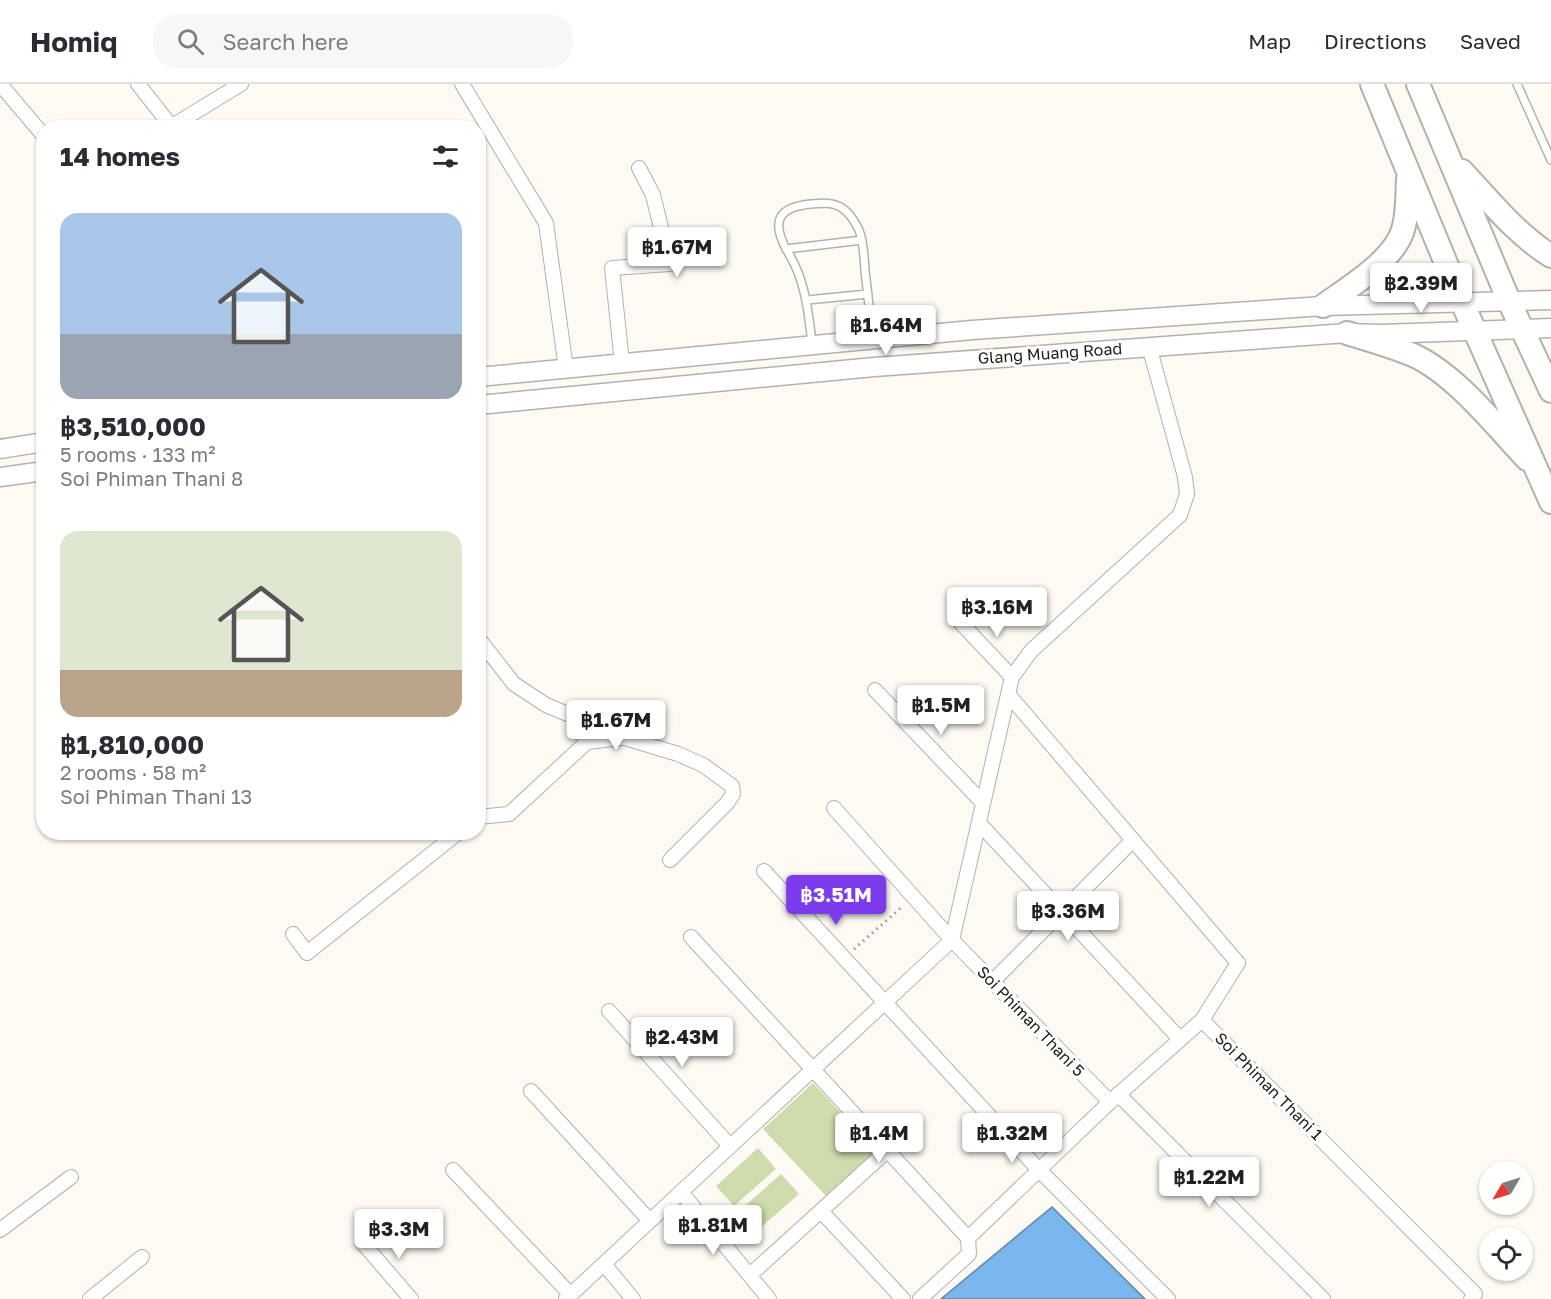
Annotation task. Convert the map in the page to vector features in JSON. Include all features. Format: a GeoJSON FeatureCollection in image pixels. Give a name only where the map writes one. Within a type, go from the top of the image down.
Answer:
{"type":"FeatureCollection","features":[{"type":"Feature","properties":{"kind":"highway"},"geometry":{"type":"LineString","coordinates":[[1372,84],[1462,303],[1551,502]]}},
{"type":"Feature","properties":{"kind":"highway"},"geometry":{"type":"LineString","coordinates":[[1418,84],[1509,301],[1551,391]]}},
{"type":"Feature","properties":{"kind":"highway"},"geometry":{"type":"LineString","coordinates":[[1451,159],[1508,221],[1551,256]]}},
{"type":"Feature","properties":{"kind":"highway"},"geometry":{"type":"LineString","coordinates":[[1323,306],[1377,267],[1392,249],[1404,227],[1408,176]]}},
{"type":"Feature","properties":{"kind":"highway"},"geometry":{"type":"LineString","coordinates":[[1347,333],[1413,356],[1442,374],[1457,386],[1538,471]]}},
{"type":"Feature","properties":{"kind":"main road","name":"Glang Muang Road"},"geometry":{"type":"LineString","coordinates":[[486,376],[984,330],[1323,306],[1551,300]]}},
{"type":"Feature","properties":{"kind":"main road","name":"Glang Muang Road"},"geometry":{"type":"LineString","coordinates":[[486,404],[874,367],[1149,346],[1347,333],[1382,334],[1551,328]]}},
{"type":"Feature","properties":{"kind":"main road"},"geometry":{"type":"LineString","coordinates":[[872,339],[874,367]]}},
{"type":"Feature","properties":{"kind":"main road"},"geometry":{"type":"LineString","coordinates":[[0,449],[36,443]]}},
{"type":"Feature","properties":{"kind":"main road"},"geometry":{"type":"LineString","coordinates":[[0,477],[36,472]]}},
{"type":"Feature","properties":{"kind":"street"},"geometry":{"type":"LineString","coordinates":[[0,84],[36,127]]}},
{"type":"Feature","properties":{"kind":"street"},"geometry":{"type":"LineString","coordinates":[[138,84],[165,120]]}},
{"type":"Feature","properties":{"kind":"street"},"geometry":{"type":"LineString","coordinates":[[182,120],[241,84]]}},
{"type":"Feature","properties":{"kind":"street"},"geometry":{"type":"LineString","coordinates":[[462,84],[484,120]]}},
{"type":"Feature","properties":{"kind":"street"},"geometry":{"type":"LineString","coordinates":[[486,124],[546,223],[566,369]]}},
{"type":"Feature","properties":{"kind":"street"},"geometry":{"type":"LineString","coordinates":[[622,363],[612,268],[670,264],[653,195],[639,168]]}},
{"type":"Feature","properties":{"kind":"street"},"geometry":{"type":"LineString","coordinates":[[453,1170],[569,1297],[952,940],[1012,677],[1030,651],[1180,515],[1187,494],[1185,477],[1149,346]]}},
{"type":"Feature","properties":{"kind":"street"},"geometry":{"type":"LineString","coordinates":[[959,621],[1012,677]]}},
{"type":"Feature","properties":{"kind":"street"},"geometry":{"type":"LineString","coordinates":[[486,648],[514,684],[546,705],[625,738],[678,754],[703,765],[732,786],[733,794],[727,803],[670,860]]}},
{"type":"Feature","properties":{"kind":"street"},"geometry":{"type":"LineString","coordinates":[[875,690],[983,803]]}},
{"type":"Feature","properties":{"kind":"street","name":"Soi Phiman Thani 1"},"geometry":{"type":"LineString","coordinates":[[1008,694],[1238,963],[1202,1020],[1476,1297]]}},
{"type":"Feature","properties":{"kind":"street"},"geometry":{"type":"LineString","coordinates":[[486,816],[509,814],[587,742],[625,738]]}},
{"type":"Feature","properties":{"kind":"street","name":"Soi Phiman Thani 5"},"geometry":{"type":"LineString","coordinates":[[834,808],[992,982],[1323,1299]]}},
{"type":"Feature","properties":{"kind":"street"},"geometry":{"type":"LineString","coordinates":[[979,823],[1180,1039]]}},
{"type":"Feature","properties":{"kind":"street"},"geometry":{"type":"LineString","coordinates":[[293,934],[307,953],[449,840]]}},
{"type":"Feature","properties":{"kind":"street"},"geometry":{"type":"LineString","coordinates":[[992,982],[1133,840]]}},
{"type":"Feature","properties":{"kind":"street"},"geometry":{"type":"LineString","coordinates":[[764,871],[1039,1170],[1168,1299]]}},
{"type":"Feature","properties":{"kind":"street"},"geometry":{"type":"LineString","coordinates":[[691,937],[968,1238],[969,1254],[920,1299]]}},
{"type":"Feature","properties":{"kind":"street"},"geometry":{"type":"LineString","coordinates":[[609,1011],[730,1146]]}},
{"type":"Feature","properties":{"kind":"street"},"geometry":{"type":"LineString","coordinates":[[968,1238],[1114,1098],[1202,1020]]}},
{"type":"Feature","properties":{"kind":"street"},"geometry":{"type":"LineString","coordinates":[[531,1090],[650,1221]]}},
{"type":"Feature","properties":{"kind":"street"},"geometry":{"type":"LineString","coordinates":[[750,1275],[888,1150]]}},
{"type":"Feature","properties":{"kind":"street"},"geometry":{"type":"LineString","coordinates":[[0,1230],[70,1177]]}},
{"type":"Feature","properties":{"kind":"street"},"geometry":{"type":"LineString","coordinates":[[681,1192],[769,1299]]}},
{"type":"Feature","properties":{"kind":"street"},"geometry":{"type":"LineString","coordinates":[[821,1211],[903,1299]]}},
{"type":"Feature","properties":{"kind":"street"},"geometry":{"type":"LineString","coordinates":[[362,1242],[411,1299]]}},
{"type":"Feature","properties":{"kind":"street"},"geometry":{"type":"LineString","coordinates":[[90,1299],[142,1257]]}},
{"type":"Feature","properties":{"kind":"street"},"geometry":{"type":"LineString","coordinates":[[604,1264],[633,1299]]}},
{"type":"Feature","properties":{"kind":"lane"},"geometry":{"type":"LineString","coordinates":[[1517,84],[1551,160]]}},
{"type":"Feature","properties":{"kind":"lane"},"geometry":{"type":"LineString","coordinates":[[812,345],[807,300],[801,277],[779,231],[780,217],[784,212],[790,208],[809,204],[823,203],[840,207],[853,220],[862,240],[872,339]]}},
{"type":"Feature","properties":{"kind":"lane"},"geometry":{"type":"LineString","coordinates":[[786,249],[862,240]]}},
{"type":"Feature","properties":{"kind":"lane"},"geometry":{"type":"LineString","coordinates":[[807,300],[868,294]]}},
{"type":"Feature","properties":{"kind":"path"},"geometry":{"type":"LineString","coordinates":[[844,958],[914,897]]}},
{"type":"Feature","properties":{"kind":"green space"},"geometry":{"type":"Polygon","coordinates":[[[813,1083],[876,1151],[827,1197],[763,1129],[813,1083]]]}},
{"type":"Feature","properties":{"kind":"green space"},"geometry":{"type":"Polygon","coordinates":[[[758,1148],[776,1169],[734,1206],[716,1186],[758,1148]]]}},
{"type":"Feature","properties":{"kind":"green space"},"geometry":{"type":"Polygon","coordinates":[[[781,1174],[799,1194],[757,1231],[739,1211],[781,1174]]]}},
{"type":"Feature","properties":{"kind":"water"},"geometry":{"type":"Polygon","coordinates":[[[1052,1207],[1145,1299],[941,1299],[1052,1207]]]}}]}
